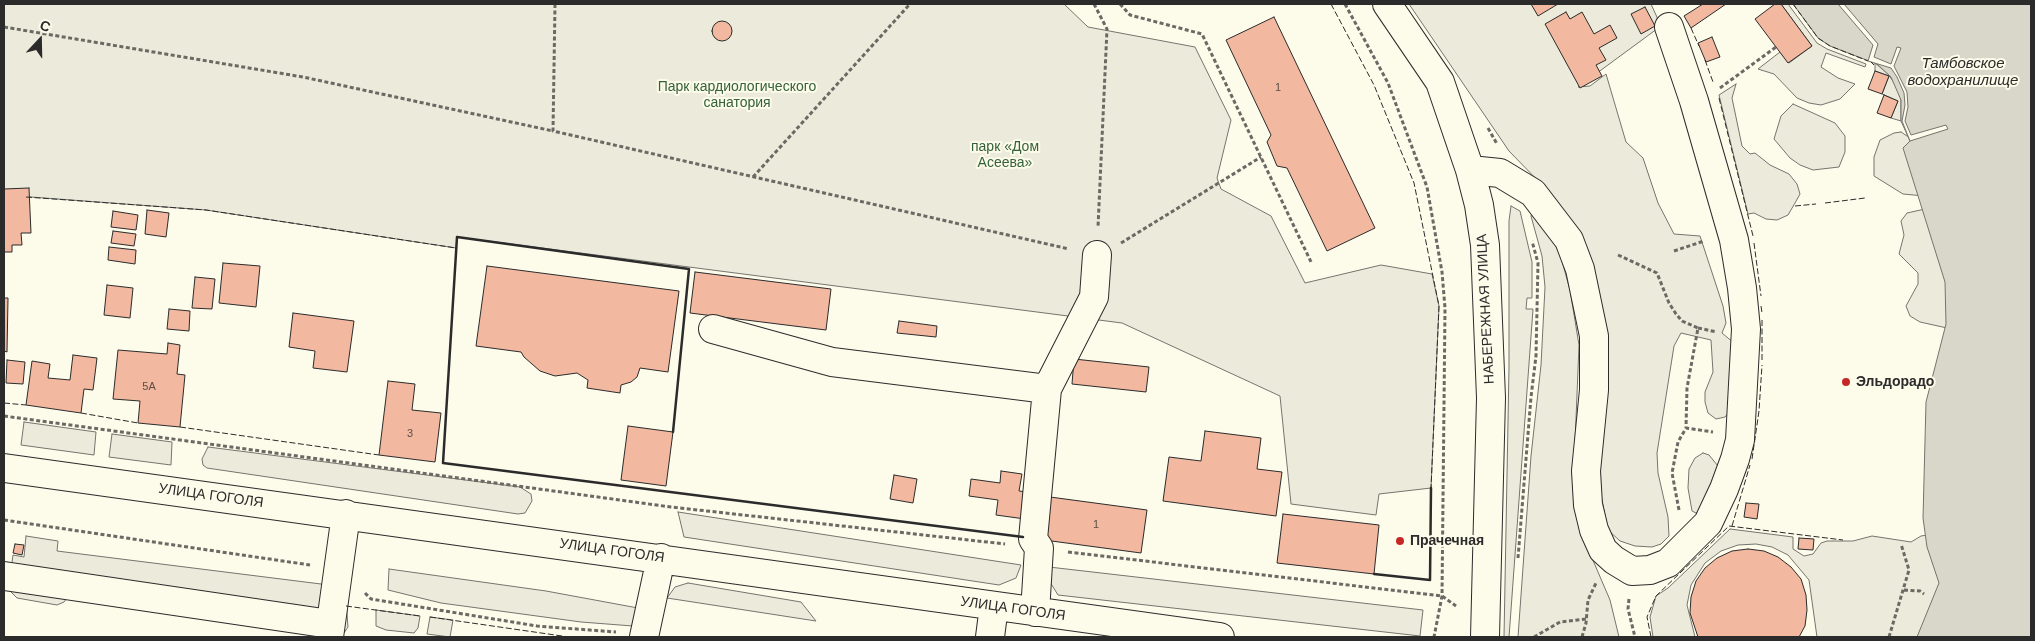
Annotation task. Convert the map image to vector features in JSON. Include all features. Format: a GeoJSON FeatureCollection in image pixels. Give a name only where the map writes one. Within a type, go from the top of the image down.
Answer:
{"type":"FeatureCollection","features":[{"type":"Feature","properties":{"kind":"street","name":"НАБЕРЕЖНАЯ УЛИЦА"},"geometry":{"type":"LineString","coordinates":[[1386,4],[1440,82],[1470,170],[1485,246],[1491,398],[1485,632]]}},
{"type":"Feature","properties":{"kind":"street"},"geometry":{"type":"LineString","coordinates":[[1470,170],[1500,173],[1533,193],[1569,240],[1580,269],[1594,336],[1593,400],[1586,471],[1588,505],[1594,530],[1603,550],[1623,566],[1650,570],[1668,562],[1708,523],[1724,489],[1740,440],[1745,358],[1742,288],[1733,234],[1695,106],[1669,27]]}},
{"type":"Feature","properties":{"kind":"street"},"geometry":{"type":"LineString","coordinates":[[1035,612],[1039,548],[1033,539],[1047,389],[1094,297],[1097,257]]}},
{"type":"Feature","properties":{"kind":"street"},"geometry":{"type":"LineString","coordinates":[[713,329],[832,362],[1047,389]]}},
{"type":"Feature","properties":{"kind":"street","name":"УЛИЦА ГОГОЛЯ"},"geometry":{"type":"LineString","coordinates":[[4,468],[346,514],[1220,637]]}},
{"type":"Feature","properties":{"kind":"street"},"geometry":{"type":"LineString","coordinates":[[4,576],[330,631],[346,514]]}},
{"type":"Feature","properties":{"kind":"street"},"geometry":{"type":"LineString","coordinates":[[644,637],[661,558]]}},
{"type":"Feature","properties":{"kind":"street"},"geometry":{"type":"LineString","coordinates":[[990,637],[994,606]]}},
{"type":"Feature","properties":{"kind":"path"},"geometry":{"type":"LineString","coordinates":[[553,131],[555,4]]}},
{"type":"Feature","properties":{"kind":"path"},"geometry":{"type":"LineString","coordinates":[[753,177],[910,4]]}},
{"type":"Feature","properties":{"kind":"path"},"geometry":{"type":"LineString","coordinates":[[1094,4],[1107,29],[1097,257]]}},
{"type":"Feature","properties":{"kind":"path"},"geometry":{"type":"LineString","coordinates":[[1120,4],[1130,15],[1202,34],[1312,264]]}},
{"type":"Feature","properties":{"kind":"path"},"geometry":{"type":"LineString","coordinates":[[1345,4],[1388,83],[1426,187],[1442,272],[1445,308],[1442,596],[1434,637]]}},
{"type":"Feature","properties":{"kind":"path"},"geometry":{"type":"LineString","coordinates":[[4,27],[303,77],[553,131],[1097,257],[1261,157]]}},
{"type":"Feature","properties":{"kind":"path"},"geometry":{"type":"LineString","coordinates":[[1695,106],[1776,47]]}},
{"type":"Feature","properties":{"kind":"path"},"geometry":{"type":"LineString","coordinates":[[1674,252],[1704,241]]}},
{"type":"Feature","properties":{"kind":"path"},"geometry":{"type":"LineString","coordinates":[[1618,255],[1657,273],[1669,303],[1682,321],[1698,328],[1687,388],[1686,428],[1674,457],[1672,473],[1681,516],[1686,528],[1694,538]]}},
{"type":"Feature","properties":{"kind":"path"},"geometry":{"type":"LineString","coordinates":[[4,416],[671,507],[1442,596],[1485,632]]}},
{"type":"Feature","properties":{"kind":"path"},"geometry":{"type":"LineString","coordinates":[[1686,428],[1718,433],[1740,440]]}},
{"type":"Feature","properties":{"kind":"path"},"geometry":{"type":"LineString","coordinates":[[1889,637],[1909,570],[1902,544]]}},
{"type":"Feature","properties":{"kind":"path"},"geometry":{"type":"LineString","coordinates":[[1582,637],[1588,600],[1592,588],[1603,571],[1623,566],[1628,609],[1635,637]]}},
{"type":"Feature","properties":{"kind":"path"},"geometry":{"type":"LineString","coordinates":[[1904,590],[1920,590],[1924,594]]}},
{"type":"Feature","properties":{"kind":"path"},"geometry":{"type":"LineString","coordinates":[[1534,637],[1560,622],[1586,619]]}},
{"type":"Feature","properties":{"kind":"green space","name":"парк «Дом Асеева»"},"geometry":{"type":"Polygon","coordinates":[[[4,4],[1064,4],[1088,27],[1195,47],[1231,120],[1217,178],[1221,189],[1271,216],[1305,283],[1381,265],[1432,274],[1439,306],[1431,488],[1379,494],[1376,515],[1291,504],[1280,396],[1122,323],[457,237],[456,248],[206,210],[4,195],[4,4]]]}},
{"type":"Feature","properties":{"kind":"green space"},"geometry":{"type":"Polygon","coordinates":[[[1409,4],[1651,4],[1661,26],[1578,87],[1590,86],[1606,74],[1626,142],[1643,158],[1658,203],[1674,234],[1700,236],[1723,306],[1726,323],[1722,333],[1734,343],[1731,410],[1725,417],[1716,419],[1708,413],[1705,402],[1705,392],[1713,372],[1711,340],[1681,333],[1674,346],[1657,453],[1658,473],[1668,517],[1669,536],[1661,544],[1652,547],[1635,546],[1620,541],[1608,530],[1598,480],[1606,375],[1546,189],[1509,151],[1409,4]]]}},
{"type":"Feature","properties":{"kind":"green space"},"geometry":{"type":"Polygon","coordinates":[[[1781,4],[1788,4],[1817,43],[1827,49],[1866,64],[1865,67],[1826,53],[1821,67],[1838,78],[1855,84],[1840,99],[1821,105],[1809,103],[1797,98],[1774,74],[1758,69],[1780,52],[1789,63],[1812,46],[1781,4]]]}},
{"type":"Feature","properties":{"kind":"green space"},"geometry":{"type":"Polygon","coordinates":[[[1875,63],[1888,74],[1897,87],[1901,100],[1901,121],[1891,118],[1898,101],[1882,94],[1889,76],[1875,71],[1875,63]]]}},
{"type":"Feature","properties":{"kind":"green space"},"geometry":{"type":"Polygon","coordinates":[[[1736,84],[1732,98],[1742,146],[1750,154],[1755,153],[1770,165],[1789,174],[1797,184],[1800,194],[1795,203],[1788,215],[1777,220],[1766,219],[1754,213],[1748,214],[1719,95],[1736,84]]]}},
{"type":"Feature","properties":{"kind":"green space"},"geometry":{"type":"Polygon","coordinates":[[[1793,104],[1835,123],[1845,136],[1845,152],[1839,167],[1813,170],[1800,165],[1790,158],[1774,139],[1781,116],[1793,104]]]}},
{"type":"Feature","properties":{"kind":"green space"},"geometry":{"type":"Polygon","coordinates":[[[1901,132],[1910,138],[1924,196],[1903,194],[1874,176],[1874,157],[1880,140],[1894,133],[1901,132]]]}},
{"type":"Feature","properties":{"kind":"green space"},"geometry":{"type":"Polygon","coordinates":[[[1511,206],[1520,211],[1532,262],[1532,298],[1527,298],[1526,309],[1533,309],[1509,637],[1504,637],[1509,368],[1509,221],[1511,206]]]}},
{"type":"Feature","properties":{"kind":"green space"},"geometry":{"type":"Polygon","coordinates":[[[1925,209],[1954,229],[1947,328],[1920,322],[1910,316],[1906,306],[1918,284],[1918,273],[1899,254],[1904,235],[1901,221],[1907,213],[1925,209]]]}},
{"type":"Feature","properties":{"kind":"green space"},"geometry":{"type":"Polygon","coordinates":[[[1532,213],[1547,230],[1560,254],[1570,290],[1579,345],[1574,468],[1583,537],[1610,600],[1619,637],[1518,637],[1531,456],[1541,365],[1545,287],[1542,256],[1531,216],[1532,213]]]}},
{"type":"Feature","properties":{"kind":"green space"},"geometry":{"type":"Polygon","coordinates":[[[24,422],[96,432],[94,455],[21,445],[24,422]]]}},
{"type":"Feature","properties":{"kind":"green space"},"geometry":{"type":"Polygon","coordinates":[[[112,434],[172,442],[171,465],[109,457],[112,434]]]}},
{"type":"Feature","properties":{"kind":"green space"},"geometry":{"type":"Polygon","coordinates":[[[208,447],[520,487],[531,494],[532,501],[525,513],[518,514],[207,468],[203,465],[202,459],[208,447]]]}},
{"type":"Feature","properties":{"kind":"green space"},"geometry":{"type":"Polygon","coordinates":[[[1703,453],[1709,455],[1718,466],[1704,505],[1696,513],[1692,511],[1688,488],[1689,469],[1695,458],[1703,453]]]}},
{"type":"Feature","properties":{"kind":"green space"},"geometry":{"type":"Polygon","coordinates":[[[678,512],[1021,565],[1016,578],[999,585],[684,537],[678,512]]]}},
{"type":"Feature","properties":{"kind":"green space"},"geometry":{"type":"Polygon","coordinates":[[[1730,529],[1793,537],[1793,549],[1804,556],[1813,554],[1821,543],[1827,541],[1853,541],[1872,536],[1911,542],[1921,536],[1934,534],[1944,567],[1925,637],[1817,637],[1809,580],[1788,555],[1772,547],[1756,544],[1738,545],[1721,551],[1705,563],[1691,585],[1687,605],[1695,637],[1653,637],[1650,617],[1656,596],[1668,588],[1730,529]]]}},
{"type":"Feature","properties":{"kind":"green space"},"geometry":{"type":"Polygon","coordinates":[[[26,536],[58,541],[57,551],[345,587],[348,627],[344,633],[70,594],[64,602],[57,605],[17,598],[10,591],[9,584],[13,555],[24,557],[26,536]]]}},
{"type":"Feature","properties":{"kind":"green space"},"geometry":{"type":"Polygon","coordinates":[[[1049,567],[1423,610],[1420,636],[1058,595],[1050,582],[1049,567]]]}},
{"type":"Feature","properties":{"kind":"green space"},"geometry":{"type":"Polygon","coordinates":[[[389,569],[546,591],[638,608],[633,626],[581,622],[441,603],[388,590],[389,569]]]}},
{"type":"Feature","properties":{"kind":"green space"},"geometry":{"type":"Polygon","coordinates":[[[688,583],[801,602],[816,621],[667,598],[675,587],[688,583]]]}},
{"type":"Feature","properties":{"kind":"green space"},"geometry":{"type":"Polygon","coordinates":[[[376,610],[420,616],[418,628],[414,633],[386,630],[376,626],[376,610]]]}},
{"type":"Feature","properties":{"kind":"green space"},"geometry":{"type":"Polygon","coordinates":[[[430,617],[453,620],[450,637],[427,634],[430,617]]]}},
{"type":"Feature","properties":{"kind":"water","name":"Тамбовское водохранилище"},"geometry":{"type":"Polygon","coordinates":[[[1793,4],[2031,4],[2031,637],[1917,637],[1939,583],[1927,547],[1923,518],[1926,402],[1946,324],[1945,282],[1903,148],[1910,141],[1901,121],[1901,100],[1891,77],[1877,64],[1830,46],[1818,38],[1793,4]]]}},
{"type":"Feature","properties":{"kind":"pier"},"geometry":{"type":"Polygon","coordinates":[[[1838,4],[1844,4],[1878,44],[1874,57],[1891,64],[1897,47],[1901,48],[1894,66],[1907,92],[1908,107],[1905,121],[1911,135],[1946,125],[1948,129],[1910,141],[1902,121],[1905,105],[1904,93],[1897,77],[1891,68],[1868,61],[1873,45],[1838,4]]]}},
{"type":"Feature","properties":{"kind":"building"},"geometry":{"type":"Polygon","coordinates":[[[1531,4],[1558,4],[1538,16],[1531,4]]]}},
{"type":"Feature","properties":{"kind":"building"},"geometry":{"type":"Polygon","coordinates":[[[1703,4],[1726,4],[1691,28],[1684,16],[1703,4]]]}},
{"type":"Feature","properties":{"kind":"building"},"geometry":{"type":"Polygon","coordinates":[[[1775,4],[1781,4],[1812,46],[1788,63],[1755,19],[1775,4]]]}},
{"type":"Feature","properties":{"kind":"building"},"geometry":{"type":"Polygon","coordinates":[[[1645,7],[1655,26],[1641,34],[1631,14],[1645,7]]]}},
{"type":"Feature","properties":{"kind":"building"},"geometry":{"type":"Polygon","coordinates":[[[1566,12],[1570,19],[1582,12],[1594,34],[1610,25],[1617,38],[1599,48],[1606,60],[1596,65],[1602,76],[1580,88],[1545,24],[1566,12]]]}},
{"type":"Feature","properties":{"kind":"building"},"geometry":{"type":"Polygon","coordinates":[[[1274,17],[1375,228],[1327,251],[1287,168],[1277,166],[1267,142],[1271,135],[1226,40],[1274,17]]]}},
{"type":"Feature","properties":{"kind":"building"},"geometry":{"type":"Polygon","coordinates":[[[722,21],[729,24],[732,31],[729,38],[722,41],[715,38],[712,31],[715,24],[722,21]]]}},
{"type":"Feature","properties":{"kind":"building"},"geometry":{"type":"Polygon","coordinates":[[[1712,37],[1720,57],[1706,62],[1698,43],[1712,37]]]}},
{"type":"Feature","properties":{"kind":"building"},"geometry":{"type":"Polygon","coordinates":[[[1875,71],[1889,76],[1882,94],[1868,89],[1875,71]]]}},
{"type":"Feature","properties":{"kind":"building"},"geometry":{"type":"Polygon","coordinates":[[[1884,95],[1898,101],[1891,118],[1877,113],[1884,95]]]}},
{"type":"Feature","properties":{"kind":"building"},"geometry":{"type":"Polygon","coordinates":[[[29,188],[31,233],[21,233],[22,245],[12,245],[12,252],[4,252],[4,189],[29,188]]]}},
{"type":"Feature","properties":{"kind":"building"},"geometry":{"type":"Polygon","coordinates":[[[147,210],[169,213],[166,237],[145,234],[147,210]]]}},
{"type":"Feature","properties":{"kind":"building"},"geometry":{"type":"Polygon","coordinates":[[[113,211],[138,215],[136,230],[111,227],[113,211]]]}},
{"type":"Feature","properties":{"kind":"building"},"geometry":{"type":"Polygon","coordinates":[[[113,231],[136,234],[134,246],[111,243],[113,231]]]}},
{"type":"Feature","properties":{"kind":"building"},"geometry":{"type":"Polygon","coordinates":[[[109,247],[136,250],[135,264],[108,260],[109,247]]]}},
{"type":"Feature","properties":{"kind":"building"},"geometry":{"type":"Polygon","coordinates":[[[223,263],[260,266],[256,307],[219,303],[223,263]]]}},
{"type":"Feature","properties":{"kind":"building"},"geometry":{"type":"Polygon","coordinates":[[[487,266],[679,291],[668,372],[640,368],[637,377],[631,382],[621,385],[620,393],[587,388],[588,380],[577,373],[555,376],[540,371],[521,352],[476,346],[487,266]]]}},
{"type":"Feature","properties":{"kind":"building"},"geometry":{"type":"Polygon","coordinates":[[[695,272],[831,289],[826,330],[690,313],[695,272]]]}},
{"type":"Feature","properties":{"kind":"building"},"geometry":{"type":"Polygon","coordinates":[[[195,277],[215,279],[212,309],[192,308],[195,277]]]}},
{"type":"Feature","properties":{"kind":"building"},"geometry":{"type":"Polygon","coordinates":[[[107,285],[133,288],[130,318],[104,315],[107,285]]]}},
{"type":"Feature","properties":{"kind":"building"},"geometry":{"type":"Polygon","coordinates":[[[4,298],[8,298],[7,352],[4,351],[4,298]]]}},
{"type":"Feature","properties":{"kind":"building"},"geometry":{"type":"Polygon","coordinates":[[[169,309],[190,311],[189,331],[167,329],[169,309]]]}},
{"type":"Feature","properties":{"kind":"building"},"geometry":{"type":"Polygon","coordinates":[[[293,313],[354,321],[347,372],[313,368],[315,351],[289,347],[293,313]]]}},
{"type":"Feature","properties":{"kind":"building"},"geometry":{"type":"Polygon","coordinates":[[[899,321],[937,326],[936,337],[897,333],[899,321]]]}},
{"type":"Feature","properties":{"kind":"building"},"geometry":{"type":"Polygon","coordinates":[[[168,343],[180,345],[177,374],[185,375],[180,427],[138,423],[140,401],[113,399],[118,350],[167,354],[168,343]]]}},
{"type":"Feature","properties":{"kind":"building"},"geometry":{"type":"Polygon","coordinates":[[[73,355],[97,358],[93,390],[84,389],[81,413],[26,405],[32,361],[50,364],[48,378],[70,380],[73,355]]]}},
{"type":"Feature","properties":{"kind":"building"},"geometry":{"type":"Polygon","coordinates":[[[1074,359],[1149,367],[1146,392],[1072,384],[1074,359]]]}},
{"type":"Feature","properties":{"kind":"building"},"geometry":{"type":"Polygon","coordinates":[[[7,360],[25,362],[23,384],[6,383],[7,360]]]}},
{"type":"Feature","properties":{"kind":"building"},"geometry":{"type":"Polygon","coordinates":[[[388,381],[415,384],[412,410],[441,413],[435,462],[379,455],[388,381]]]}},
{"type":"Feature","properties":{"kind":"building"},"geometry":{"type":"Polygon","coordinates":[[[628,426],[673,432],[666,486],[621,480],[628,426]]]}},
{"type":"Feature","properties":{"kind":"building"},"geometry":{"type":"Polygon","coordinates":[[[1205,431],[1261,438],[1257,469],[1282,472],[1276,516],[1163,501],[1169,457],[1201,461],[1205,431]]]}},
{"type":"Feature","properties":{"kind":"building"},"geometry":{"type":"Polygon","coordinates":[[[1001,471],[1022,474],[1019,491],[1028,492],[1025,519],[996,515],[998,500],[969,496],[971,479],[1000,483],[1001,471]]]}},
{"type":"Feature","properties":{"kind":"building"},"geometry":{"type":"Polygon","coordinates":[[[894,475],[917,479],[913,503],[890,499],[894,475]]]}},
{"type":"Feature","properties":{"kind":"building"},"geometry":{"type":"Polygon","coordinates":[[[1050,497],[1147,510],[1141,553],[1044,540],[1050,497]]]}},
{"type":"Feature","properties":{"kind":"building"},"geometry":{"type":"Polygon","coordinates":[[[1746,503],[1759,504],[1757,519],[1744,517],[1746,503]]]}},
{"type":"Feature","properties":{"kind":"building"},"geometry":{"type":"Polygon","coordinates":[[[1283,514],[1379,525],[1374,574],[1277,563],[1283,514]]]}},
{"type":"Feature","properties":{"kind":"building"},"geometry":{"type":"Polygon","coordinates":[[[1799,538],[1814,539],[1813,550],[1798,549],[1799,538]]]}},
{"type":"Feature","properties":{"kind":"building"},"geometry":{"type":"Polygon","coordinates":[[[15,544],[24,545],[22,555],[13,553],[15,544]]]}},
{"type":"Feature","properties":{"kind":"building"},"geometry":{"type":"Polygon","coordinates":[[[1748,549],[1764,551],[1778,557],[1791,567],[1801,579],[1806,595],[1807,610],[1805,626],[1799,637],[1698,637],[1690,613],[1691,597],[1696,581],[1705,568],[1717,558],[1732,551],[1748,549]]]}},
{"type":"Feature","properties":{"kind":"fence"},"geometry":{"type":"LineString","coordinates":[[1331,4],[1374,85],[1414,183],[1439,306],[1431,488]]}},
{"type":"Feature","properties":{"kind":"fence"},"geometry":{"type":"LineString","coordinates":[[1793,4],[1818,38],[1830,46],[1868,61]]}},
{"type":"Feature","properties":{"kind":"fence"},"geometry":{"type":"LineString","coordinates":[[1691,28],[1699,46]]}},
{"type":"Feature","properties":{"kind":"fence"},"geometry":{"type":"LineString","coordinates":[[1705,60],[1713,82]]}},
{"type":"Feature","properties":{"kind":"fence"},"geometry":{"type":"LineString","coordinates":[[1871,62],[1874,65]]}},
{"type":"Feature","properties":{"kind":"fence"},"geometry":{"type":"LineString","coordinates":[[1719,98],[1753,236]]}},
{"type":"Feature","properties":{"kind":"fence"},"geometry":{"type":"LineString","coordinates":[[26,197],[206,210],[456,248]]}},
{"type":"Feature","properties":{"kind":"fence"},"geometry":{"type":"LineString","coordinates":[[1825,203],[1865,198]]}},
{"type":"Feature","properties":{"kind":"fence"},"geometry":{"type":"LineString","coordinates":[[1795,206],[1816,204]]}},
{"type":"Feature","properties":{"kind":"fence"},"geometry":{"type":"LineString","coordinates":[[1754,243],[1761,296]]}},
{"type":"Feature","properties":{"kind":"fence"},"geometry":{"type":"LineString","coordinates":[[1761,306],[1762,313]]}},
{"type":"Feature","properties":{"kind":"fence"},"geometry":{"type":"LineString","coordinates":[[1762,320],[1762,361]]}},
{"type":"Feature","properties":{"kind":"fence"},"geometry":{"type":"LineString","coordinates":[[1752,459],[1759,411],[1762,365]]}},
{"type":"Feature","properties":{"kind":"fence"},"geometry":{"type":"LineString","coordinates":[[4,403],[26,405]]}},
{"type":"Feature","properties":{"kind":"fence"},"geometry":{"type":"LineString","coordinates":[[81,413],[138,423]]}},
{"type":"Feature","properties":{"kind":"fence"},"geometry":{"type":"LineString","coordinates":[[180,427],[379,455]]}},
{"type":"Feature","properties":{"kind":"fence"},"geometry":{"type":"LineString","coordinates":[[1732,526],[1750,465]]}},
{"type":"Feature","properties":{"kind":"fence"},"geometry":{"type":"LineString","coordinates":[[1651,637],[1647,617],[1656,596],[1729,526],[1843,540]]}},
{"type":"Feature","properties":{"kind":"fence"},"geometry":{"type":"LineString","coordinates":[[346,606],[420,616]]}},
{"type":"Feature","properties":{"kind":"fence"},"geometry":{"type":"LineString","coordinates":[[430,617],[569,637]]}},
{"type":"Feature","properties":{"kind":"wall"},"geometry":{"type":"LineString","coordinates":[[673,432],[689,269],[457,237],[443,463],[1023,537]]}},
{"type":"Feature","properties":{"kind":"wall"},"geometry":{"type":"LineString","coordinates":[[1374,574],[1430,580],[1431,488]]}},
{"type":"Feature","properties":{"kind":"place","name":"Эльдорадо"},"geometry":{"type":"Point","coordinates":[1846,382]}},
{"type":"Feature","properties":{"kind":"place","name":"Прачечная"},"geometry":{"type":"Point","coordinates":[1400,541]}},
{"type":"Feature","properties":{"kind":"park label","name":"Парк кардиологического санатория"},"geometry":{"type":"Point","coordinates":[737,95]}}]}
